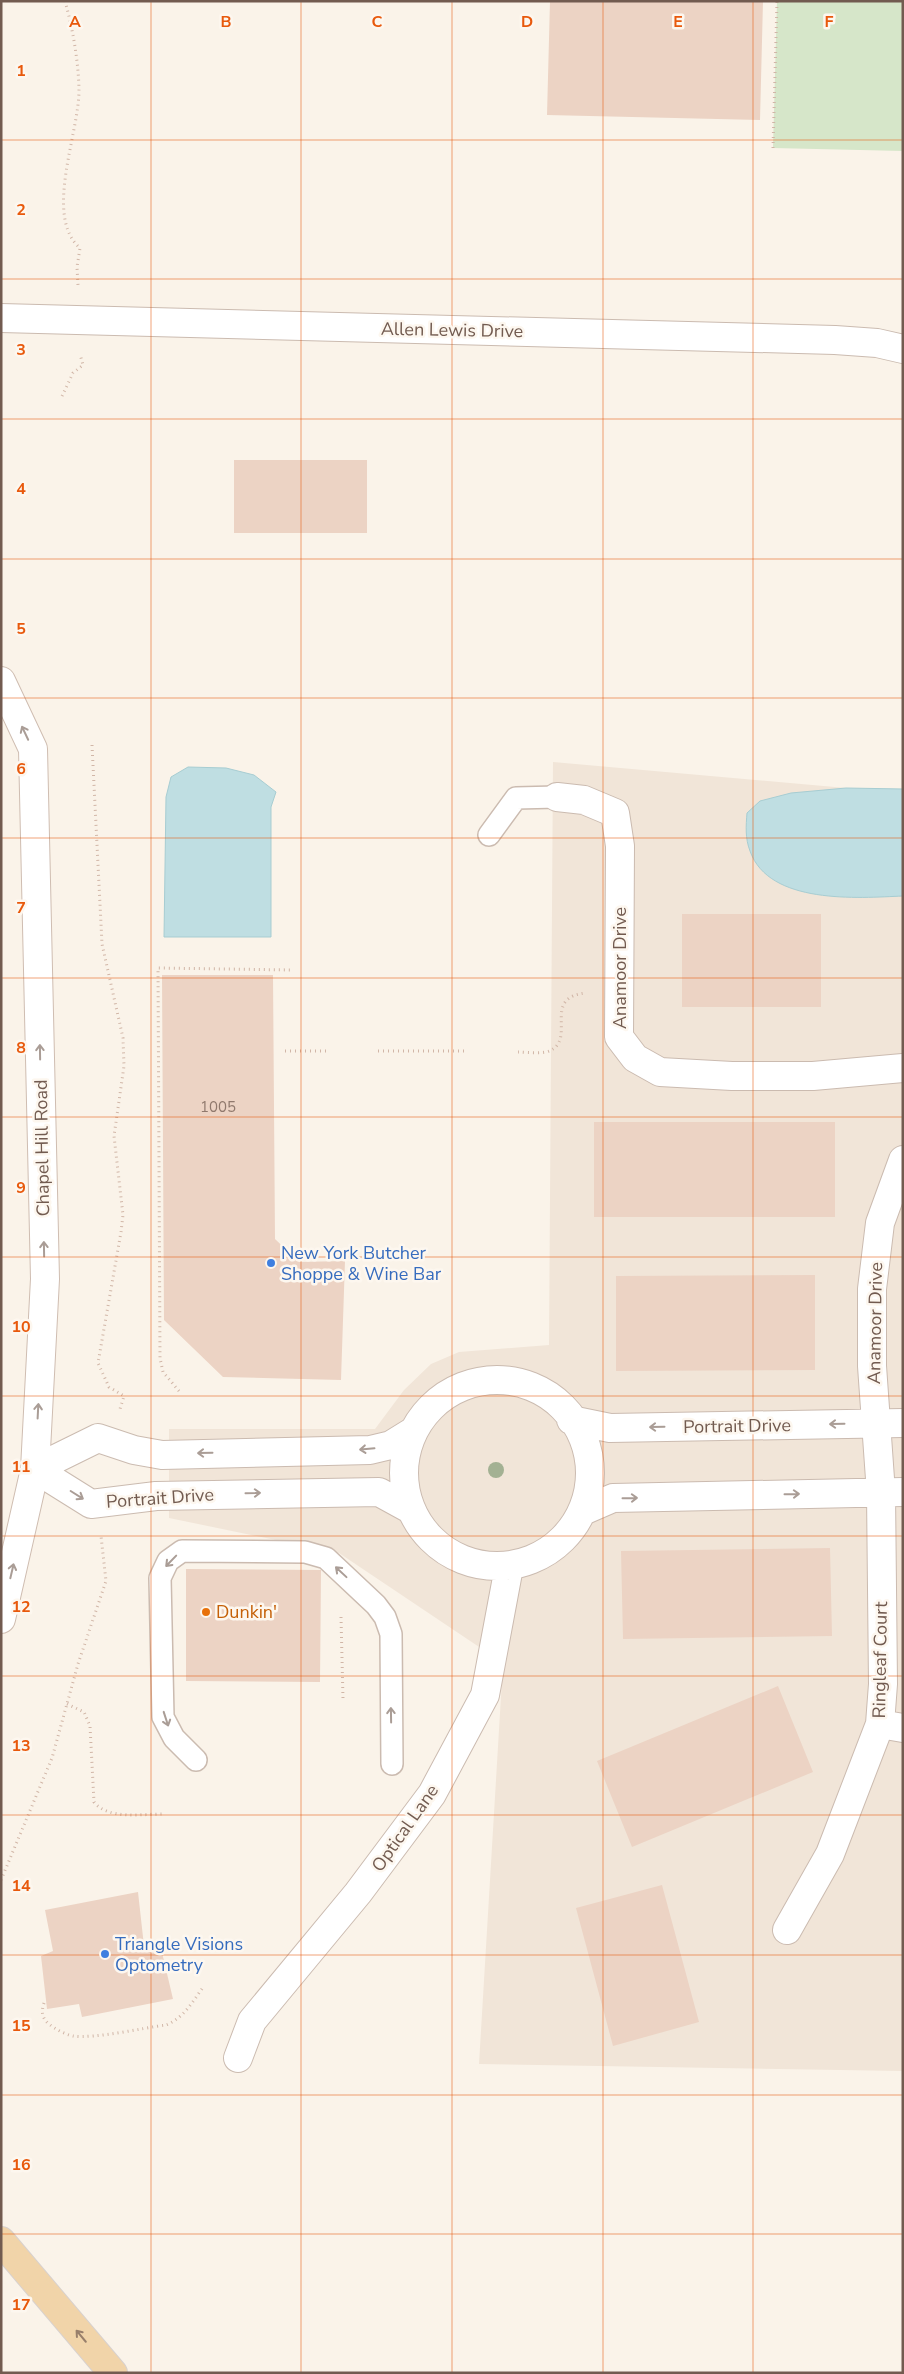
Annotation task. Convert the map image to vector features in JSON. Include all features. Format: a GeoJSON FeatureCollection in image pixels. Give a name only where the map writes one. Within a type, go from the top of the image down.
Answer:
{"type":"FeatureCollection","features":[{"type":"Feature","properties":{"kind":"main road"},"geometry":{"type":"LineString","coordinates":[[1,2241],[113,2373]]}},
{"type":"Feature","properties":{"kind":"street","name":"Allen Lewis Drive"},"geometry":{"type":"LineString","coordinates":[[1,318],[835,340],[877,343],[903,349]]}},
{"type":"Feature","properties":{"kind":"street","name":"Chapel Hill Road"},"geometry":{"type":"LineString","coordinates":[[1,681],[33,749],[45,1279],[35,1469],[1,1619]]}},
{"type":"Feature","properties":{"kind":"street","name":"Anamoor Drive"},"geometry":{"type":"LineString","coordinates":[[557,797],[584,800],[615,813],[620,846],[620,1037],[635,1058],[660,1072],[732,1076],[813,1076],[903,1068]]}},
{"type":"Feature","properties":{"kind":"street","name":"Anamoor Drive"},"geometry":{"type":"LineString","coordinates":[[880,1460],[890,1423],[872,1366],[872,1289],[880,1223],[903,1160]]}},
{"type":"Feature","properties":{"kind":"street","name":"Portrait Drive"},"geometry":{"type":"LineString","coordinates":[[35,1469],[98,1438],[134,1450],[162,1454],[370,1450],[390,1445],[412,1432],[438,1399],[489,1380],[518,1381],[557,1400],[582,1433],[591,1475],[583,1510],[562,1541],[532,1561],[509,1566],[461,1560],[430,1540],[410,1510],[403,1474],[412,1432]]}},
{"type":"Feature","properties":{"kind":"street","name":"Portrait Drive"},"geometry":{"type":"LineString","coordinates":[[572,1420],[610,1428],[890,1423]]}},
{"type":"Feature","properties":{"kind":"street","name":"Ringleaf Court"},"geometry":{"type":"LineString","coordinates":[[787,1930],[830,1854],[891,1726],[883,1684],[892,1492],[880,1460]]}},
{"type":"Feature","properties":{"kind":"street","name":"Portrait Drive"},"geometry":{"type":"LineString","coordinates":[[35,1469],[91,1504],[156,1496],[379,1492],[410,1510]]}},
{"type":"Feature","properties":{"kind":"street"},"geometry":{"type":"LineString","coordinates":[[583,1510],[613,1498],[892,1492]]}},
{"type":"Feature","properties":{"kind":"street","name":"Optical Lane"},"geometry":{"type":"LineString","coordinates":[[238,2058],[252,2021],[358,1893],[432,1794],[485,1695],[509,1566]]}},
{"type":"Feature","properties":{"kind":"lane"},"geometry":{"type":"LineString","coordinates":[[489,835],[516,798],[557,797]]}},
{"type":"Feature","properties":{"kind":"lane"},"geometry":{"type":"LineString","coordinates":[[196,1760],[174,1738],[163,1717],[160,1578],[168,1561],[182,1551],[305,1552],[326,1558],[376,1605],[385,1617],[390,1634],[392,1764]]}},
{"type":"Feature","properties":{"kind":"path"},"geometry":{"type":"LineString","coordinates":[[65,1],[74,32],[79,90],[62,201],[66,226],[72,240],[80,248],[77,267]]}},
{"type":"Feature","properties":{"kind":"path"},"geometry":{"type":"LineString","coordinates":[[772,148],[777,1]]}},
{"type":"Feature","properties":{"kind":"path"},"geometry":{"type":"LineString","coordinates":[[62,396],[73,373],[82,365],[81,357]]}},
{"type":"Feature","properties":{"kind":"path"},"geometry":{"type":"LineString","coordinates":[[92,745],[102,944],[123,1038],[124,1066],[114,1136],[122,1223],[98,1363],[109,1387],[124,1396],[119,1411]]}},
{"type":"Feature","properties":{"kind":"path"},"geometry":{"type":"LineString","coordinates":[[179,1391],[163,1372],[160,1358],[158,968],[293,970]]}},
{"type":"Feature","properties":{"kind":"path"},"geometry":{"type":"LineString","coordinates":[[518,1052],[554,1049],[559,1040],[563,1007],[567,998],[573,994],[592,993]]}},
{"type":"Feature","properties":{"kind":"path"},"geometry":{"type":"LineString","coordinates":[[285,1051],[330,1051]]}},
{"type":"Feature","properties":{"kind":"path"},"geometry":{"type":"LineString","coordinates":[[378,1051],[468,1051]]}},
{"type":"Feature","properties":{"kind":"path"},"geometry":{"type":"LineString","coordinates":[[1,1880],[52,1758],[106,1581],[101,1537]]}},
{"type":"Feature","properties":{"kind":"path"},"geometry":{"type":"LineString","coordinates":[[341,1615],[342,1699]]}},
{"type":"Feature","properties":{"kind":"path"},"geometry":{"type":"LineString","coordinates":[[67,1704],[84,1712],[90,1726],[94,1802],[100,1810],[110,1813],[163,1814]]}},
{"type":"Feature","properties":{"kind":"path"},"geometry":{"type":"LineString","coordinates":[[44,2004],[41,2011],[44,2020],[56,2030],[72,2036],[87,2036],[166,2025],[176,2021],[204,1986]]}},
{"type":"Feature","properties":{"kind":"shaded area"},"geometry":{"type":"Polygon","coordinates":[[[553,762],[846,788],[903,789],[903,2071],[479,2064],[503,1663],[339,1553],[169,1518],[169,1429],[375,1429],[404,1390],[431,1364],[459,1352],[549,1345],[553,762]]]}},
{"type":"Feature","properties":{"kind":"green space"},"geometry":{"type":"Polygon","coordinates":[[[777,1],[903,1],[903,151],[773,148],[777,1]]]}},
{"type":"Feature","properties":{"kind":"water"},"geometry":{"type":"Polygon","coordinates":[[[188,767],[226,768],[254,775],[276,792],[271,807],[271,937],[164,937],[166,797],[171,777],[188,767]]]}},
{"type":"Feature","properties":{"kind":"water"},"geometry":{"type":"Polygon","coordinates":[[[846,788],[903,789],[903,896],[840,897],[795,889],[776,881],[760,869],[750,851],[746,827],[747,813],[760,801],[791,793],[846,788]]]}},
{"type":"Feature","properties":{"kind":"building"},"geometry":{"type":"Polygon","coordinates":[[[550,1],[763,1],[760,120],[547,115],[550,1]]]}},
{"type":"Feature","properties":{"kind":"building"},"geometry":{"type":"Polygon","coordinates":[[[234,460],[367,460],[367,533],[234,533],[234,460]]]}},
{"type":"Feature","properties":{"kind":"building"},"geometry":{"type":"Polygon","coordinates":[[[682,914],[821,914],[821,1007],[682,1007],[682,914]]]}},
{"type":"Feature","properties":{"kind":"building"},"geometry":{"type":"Polygon","coordinates":[[[162,975],[273,975],[275,1239],[299,1262],[345,1261],[341,1380],[223,1377],[164,1320],[162,975]]]}},
{"type":"Feature","properties":{"kind":"building"},"geometry":{"type":"Polygon","coordinates":[[[594,1122],[835,1122],[835,1217],[594,1217],[594,1122]]]}},
{"type":"Feature","properties":{"kind":"building"},"geometry":{"type":"Polygon","coordinates":[[[815,1275],[815,1370],[616,1371],[616,1276],[815,1275]]]}},
{"type":"Feature","properties":{"kind":"building"},"geometry":{"type":"Polygon","coordinates":[[[830,1548],[832,1636],[623,1639],[621,1551],[830,1548]]]}},
{"type":"Feature","properties":{"kind":"building"},"geometry":{"type":"Polygon","coordinates":[[[186,1569],[321,1570],[320,1682],[186,1681],[186,1569]]]}},
{"type":"Feature","properties":{"kind":"building"},"geometry":{"type":"Polygon","coordinates":[[[778,1686],[813,1772],[632,1847],[597,1761],[778,1686]]]}},
{"type":"Feature","properties":{"kind":"building"},"geometry":{"type":"Polygon","coordinates":[[[662,1885],[699,2022],[613,2046],[576,1908],[662,1885]]]}},
{"type":"Feature","properties":{"kind":"building","name":"Triangle Visions Optometry"},"geometry":{"type":"Polygon","coordinates":[[[138,1892],[144,1946],[160,1944],[173,1999],[82,2017],[79,2004],[47,2009],[41,1956],[53,1951],[45,1910],[138,1892]]]}},
{"type":"Feature","properties":{"kind":"place","name":"New York Butcher Shoppe & Wine Bar"},"geometry":{"type":"Point","coordinates":[271,1263]}},
{"type":"Feature","properties":{"kind":"place","name":"Dunkin'"},"geometry":{"type":"Point","coordinates":[206,1612]}},
{"type":"Feature","properties":{"kind":"place","name":"Triangle Visions Optometry"},"geometry":{"type":"Point","coordinates":[105,1954]}}]}
